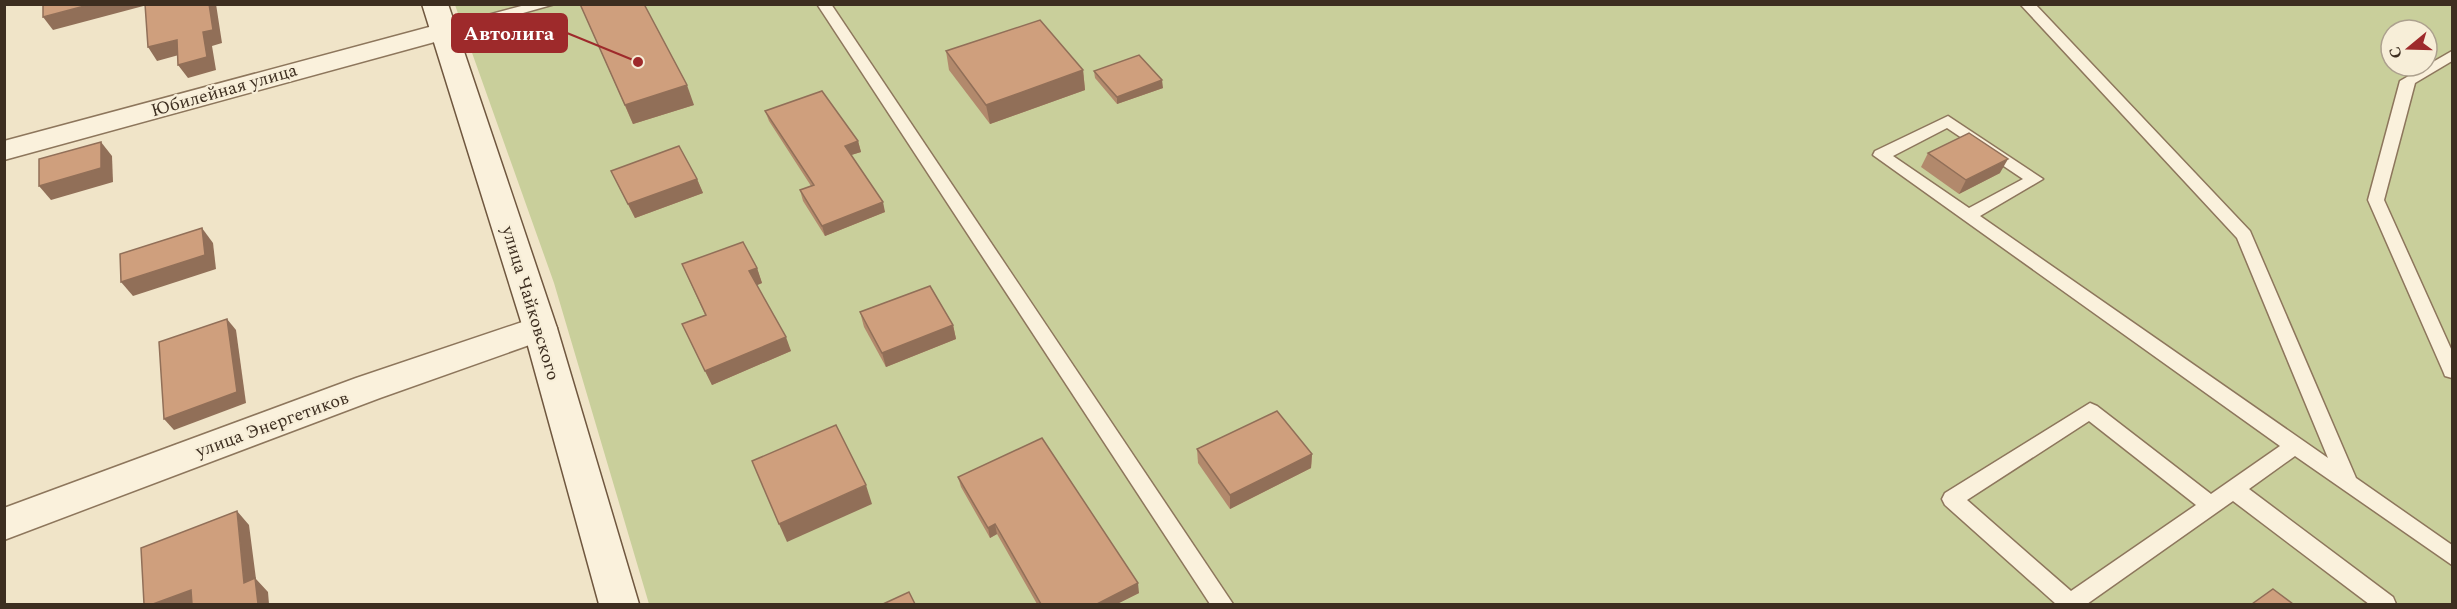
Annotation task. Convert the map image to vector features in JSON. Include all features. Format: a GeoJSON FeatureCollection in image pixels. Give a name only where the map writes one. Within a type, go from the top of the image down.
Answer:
{"type":"FeatureCollection","features":[{"type":"Feature","properties":{"kind":"street","name":"Юбилейная улица"},"geometry":{"type":"LineString","coordinates":[[4,151],[342,57],[439,18]]}},
{"type":"Feature","properties":{"kind":"street","name":"улица Чайковского"},"geometry":{"type":"LineString","coordinates":[[439,18],[540,328],[619,604]]}},
{"type":"Feature","properties":{"kind":"street","name":"улица Энергетиков"},"geometry":{"type":"LineString","coordinates":[[4,524],[368,388],[540,328]]}},
{"type":"Feature","properties":{"kind":"lane"},"geometry":{"type":"LineString","coordinates":[[439,18],[548,4]]}},
{"type":"Feature","properties":{"kind":"lane"},"geometry":{"type":"LineString","coordinates":[[824,4],[1222,604]]}},
{"type":"Feature","properties":{"kind":"lane"},"geometry":{"type":"LineString","coordinates":[[2027,4],[2244,235],[2349,482]]}},
{"type":"Feature","properties":{"kind":"lane"},"geometry":{"type":"LineString","coordinates":[[2452,55],[2408,81],[2376,200],[2452,371]]}},
{"type":"Feature","properties":{"kind":"lane"},"geometry":{"type":"LineString","coordinates":[[1968,216],[2035,179],[1948,121],[1881,155],[2452,556]]}},
{"type":"Feature","properties":{"kind":"lane"},"geometry":{"type":"LineString","coordinates":[[2211,504],[2090,411],[1952,499],[2070,604],[2295,446]]}},
{"type":"Feature","properties":{"kind":"lane"},"geometry":{"type":"LineString","coordinates":[[2233,489],[2385,604]]}},
{"type":"Feature","properties":{"kind":"green space"},"geometry":{"type":"Polygon","coordinates":[[[455,5],[2452,5],[2452,604],[649,604],[554,283],[455,5]]]}},
{"type":"Feature","properties":{"kind":"building"},"geometry":{"type":"Polygon","coordinates":[[[43,4],[92,4],[43,17],[43,4]]]}},
{"type":"Feature","properties":{"kind":"building"},"geometry":{"type":"Polygon","coordinates":[[[145,4],[209,4],[213,30],[203,32],[207,57],[178,65],[177,40],[148,47],[145,4]]]}},
{"type":"Feature","properties":{"kind":"building"},"geometry":{"type":"Polygon","coordinates":[[[580,4],[644,4],[687,85],[625,105],[580,4]]]}},
{"type":"Feature","properties":{"kind":"building"},"geometry":{"type":"Polygon","coordinates":[[[1040,20],[1083,70],[986,105],[946,51],[1040,20]]]}},
{"type":"Feature","properties":{"kind":"building"},"geometry":{"type":"Polygon","coordinates":[[[1139,55],[1162,80],[1117,97],[1094,71],[1139,55]]]}},
{"type":"Feature","properties":{"kind":"building"},"geometry":{"type":"Polygon","coordinates":[[[822,91],[858,141],[845,146],[883,202],[822,226],[800,190],[814,185],[765,111],[822,91]]]}},
{"type":"Feature","properties":{"kind":"building"},"geometry":{"type":"Polygon","coordinates":[[[1969,133],[2008,159],[1966,180],[1928,153],[1969,133]]]}},
{"type":"Feature","properties":{"kind":"building"},"geometry":{"type":"Polygon","coordinates":[[[101,142],[101,168],[39,186],[39,159],[101,142]]]}},
{"type":"Feature","properties":{"kind":"building"},"geometry":{"type":"Polygon","coordinates":[[[679,146],[697,179],[628,204],[611,171],[679,146]]]}},
{"type":"Feature","properties":{"kind":"building"},"geometry":{"type":"Polygon","coordinates":[[[202,228],[205,255],[121,282],[120,254],[202,228]]]}},
{"type":"Feature","properties":{"kind":"building"},"geometry":{"type":"Polygon","coordinates":[[[743,242],[757,268],[749,271],[786,337],[705,371],[682,324],[706,315],[682,264],[743,242]]]}},
{"type":"Feature","properties":{"kind":"building"},"geometry":{"type":"Polygon","coordinates":[[[930,286],[953,325],[882,353],[860,312],[930,286]]]}},
{"type":"Feature","properties":{"kind":"building"},"geometry":{"type":"Polygon","coordinates":[[[227,319],[237,392],[164,419],[159,342],[227,319]]]}},
{"type":"Feature","properties":{"kind":"building"},"geometry":{"type":"Polygon","coordinates":[[[1277,411],[1312,454],[1230,495],[1197,449],[1277,411]]]}},
{"type":"Feature","properties":{"kind":"building"},"geometry":{"type":"Polygon","coordinates":[[[836,425],[866,485],[779,524],[752,461],[836,425]]]}},
{"type":"Feature","properties":{"kind":"building"},"geometry":{"type":"Polygon","coordinates":[[[1042,438],[1138,583],[1097,604],[1041,604],[995,524],[988,528],[958,477],[1042,438]]]}},
{"type":"Feature","properties":{"kind":"building"},"geometry":{"type":"Polygon","coordinates":[[[237,511],[244,583],[255,578],[258,604],[192,604],[191,590],[153,604],[144,604],[141,548],[237,511]]]}},
{"type":"Feature","properties":{"kind":"building"},"geometry":{"type":"Polygon","coordinates":[[[2273,589],[2293,604],[2252,604],[2273,589]]]}},
{"type":"Feature","properties":{"kind":"building"},"geometry":{"type":"Polygon","coordinates":[[[909,592],[915,604],[883,604],[909,592]]]}},
{"type":"Feature","properties":{"kind":"place","name":"Автолига"},"geometry":{"type":"Point","coordinates":[638,62]}}]}
